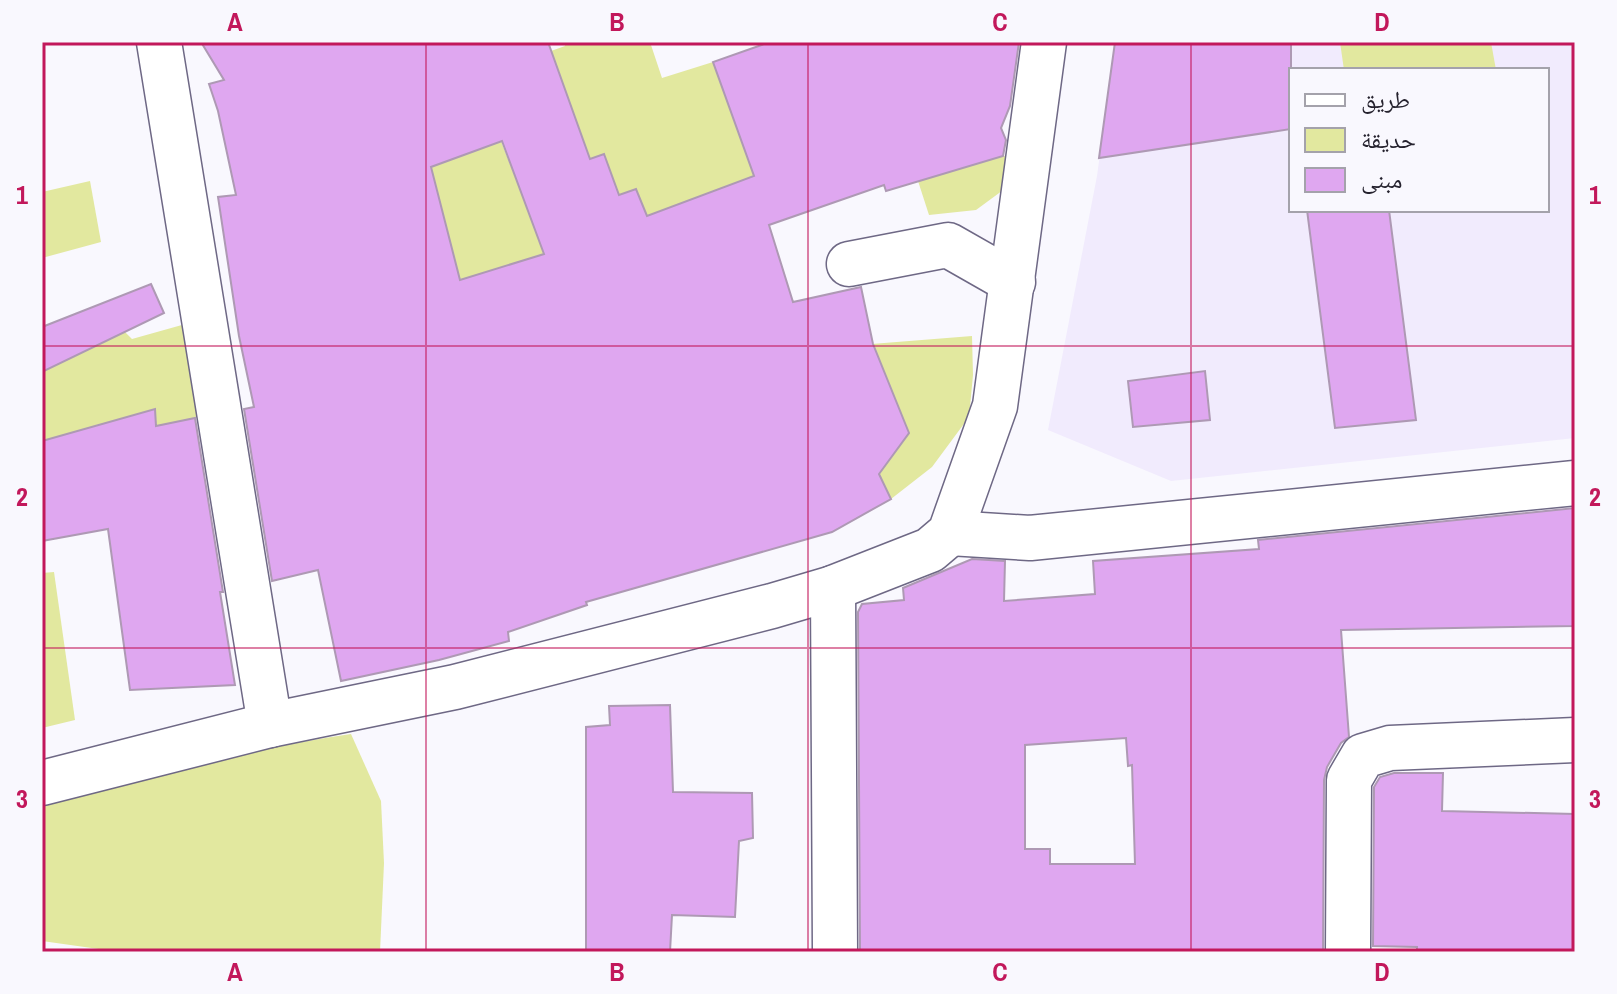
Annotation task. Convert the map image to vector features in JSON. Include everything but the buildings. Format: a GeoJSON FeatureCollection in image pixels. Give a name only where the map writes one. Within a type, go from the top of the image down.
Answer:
{"type":"FeatureCollection","features":[{"type":"Feature","properties":{"kind":"street"},"geometry":{"type":"LineString","coordinates":[[159,42],[270,725]]}},
{"type":"Feature","properties":{"kind":"street"},"geometry":{"type":"LineString","coordinates":[[42,783],[270,725],[455,687],[772,606],[833,588],[930,550],[950,533],[995,406],[1044,42]]}},
{"type":"Feature","properties":{"kind":"street"},"geometry":{"type":"LineString","coordinates":[[849,264],[948,245],[1013,282]]}},
{"type":"Feature","properties":{"kind":"street"},"geometry":{"type":"LineString","coordinates":[[950,533],[1030,538],[1575,483]]}},
{"type":"Feature","properties":{"kind":"street"},"geometry":{"type":"LineString","coordinates":[[833,588],[835,952]]}},
{"type":"Feature","properties":{"kind":"street"},"geometry":{"type":"LineString","coordinates":[[1348,952],[1349,780],[1363,756],[1390,748],[1575,740]]}},
{"type":"Feature","properties":{"kind":"shaded area"},"geometry":{"type":"Polygon","coordinates":[[[1115,42],[1575,42],[1575,438],[1171,481],[1048,430],[1097,176],[1115,42]]]}},
{"type":"Feature","properties":{"kind":"green space"},"geometry":{"type":"Polygon","coordinates":[[[564,42],[650,42],[662,78],[713,62],[754,176],[647,216],[636,189],[619,195],[559,171],[551,51],[565,46],[564,42]]]}},
{"type":"Feature","properties":{"kind":"green space"},"geometry":{"type":"Polygon","coordinates":[[[1340,42],[1491,42],[1496,68],[1344,68],[1340,42]]]}},
{"type":"Feature","properties":{"kind":"green space"},"geometry":{"type":"Polygon","coordinates":[[[501,141],[539,239],[551,252],[367,382],[457,270],[444,219],[413,146],[452,159],[501,141]]]}},
{"type":"Feature","properties":{"kind":"green space"},"geometry":{"type":"Polygon","coordinates":[[[1011,154],[1010,185],[976,210],[929,215],[918,181],[1011,154]]]}},
{"type":"Feature","properties":{"kind":"green space"},"geometry":{"type":"Polygon","coordinates":[[[90,181],[101,242],[42,258],[42,192],[90,181]]]}},
{"type":"Feature","properties":{"kind":"green space"},"geometry":{"type":"Polygon","coordinates":[[[189,323],[214,411],[156,426],[154,409],[42,441],[42,372],[125,332],[132,339],[189,323]]]}},
{"type":"Feature","properties":{"kind":"green space"},"geometry":{"type":"Polygon","coordinates":[[[972,336],[973,375],[969,417],[932,467],[891,499],[879,474],[909,432],[859,345],[972,336]]]}},
{"type":"Feature","properties":{"kind":"green space"},"geometry":{"type":"Polygon","coordinates":[[[54,572],[75,720],[42,728],[42,573],[54,572]]]}},
{"type":"Feature","properties":{"kind":"green space"},"geometry":{"type":"Polygon","coordinates":[[[351,734],[381,801],[384,863],[380,952],[120,952],[42,941],[42,806],[234,756],[351,734]]]}}]}
